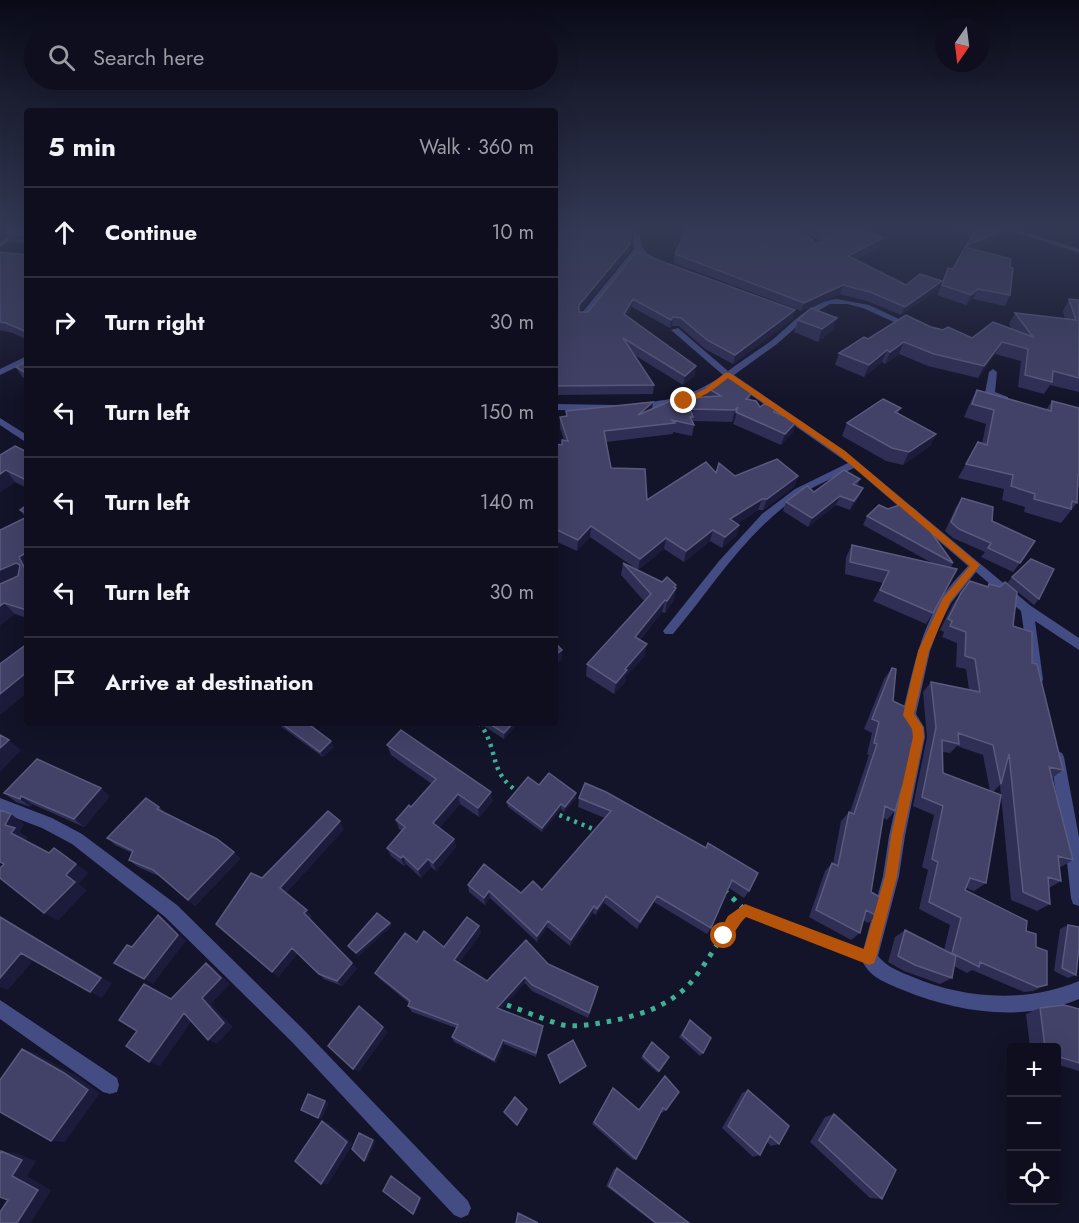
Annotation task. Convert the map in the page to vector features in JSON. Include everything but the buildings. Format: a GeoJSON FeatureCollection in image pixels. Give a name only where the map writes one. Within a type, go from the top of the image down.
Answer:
{"type":"FeatureCollection","features":[{"type":"Feature","properties":{"kind":"street"},"geometry":{"type":"LineString","coordinates":[[583,317],[608,286]]}},
{"type":"Feature","properties":{"kind":"street"},"geometry":{"type":"LineString","coordinates":[[558,407],[610,408],[670,405],[684,401],[708,390],[779,338],[802,318],[828,302],[842,301],[867,306],[919,330]]}},
{"type":"Feature","properties":{"kind":"street"},"geometry":{"type":"LineString","coordinates":[[792,314],[802,318]]}},
{"type":"Feature","properties":{"kind":"street"},"geometry":{"type":"LineString","coordinates":[[675,330],[728,375],[855,464],[1027,609],[1079,645]]}},
{"type":"Feature","properties":{"kind":"street"},"geometry":{"type":"LineString","coordinates":[[0,372],[24,360]]}},
{"type":"Feature","properties":{"kind":"street"},"geometry":{"type":"LineString","coordinates":[[993,372],[990,393],[1010,401]]}},
{"type":"Feature","properties":{"kind":"street"},"geometry":{"type":"LineString","coordinates":[[0,421],[24,438]]}},
{"type":"Feature","properties":{"kind":"street"},"geometry":{"type":"LineString","coordinates":[[669,631],[739,545],[775,509],[813,483],[855,464]]}},
{"type":"Feature","properties":{"kind":"street"},"geometry":{"type":"LineString","coordinates":[[975,565],[946,600],[924,651],[909,715],[917,727],[918,737],[891,876],[869,958],[880,972],[917,988],[974,1003],[1002,1005],[1032,1002],[1058,998],[1079,990]]}},
{"type":"Feature","properties":{"kind":"street"},"geometry":{"type":"LineString","coordinates":[[1027,609],[1034,669],[1040,690]]}},
{"type":"Feature","properties":{"kind":"street"},"geometry":{"type":"LineString","coordinates":[[1053,739],[1074,845],[1079,898]]}},
{"type":"Feature","properties":{"kind":"street"},"geometry":{"type":"LineString","coordinates":[[0,806],[47,823],[77,838],[171,911],[298,1036],[461,1208]]}},
{"type":"Feature","properties":{"kind":"street"},"geometry":{"type":"LineString","coordinates":[[0,1009],[110,1085]]}},
{"type":"Feature","properties":{"kind":"path"},"geometry":{"type":"LineString","coordinates":[[482,726],[491,742],[496,772],[509,787],[524,795]]}},
{"type":"Feature","properties":{"kind":"path"},"geometry":{"type":"LineString","coordinates":[[542,806],[576,824],[604,835]]}},
{"type":"Feature","properties":{"kind":"path"},"geometry":{"type":"LineString","coordinates":[[719,886],[745,910],[869,958]]}},
{"type":"Feature","properties":{"kind":"path"},"geometry":{"type":"LineString","coordinates":[[507,1005],[564,1025],[580,1026],[622,1019],[655,1009],[671,999],[695,978],[733,920],[745,910]]}},
{"type":"Feature","properties":{"kind":"route"},"geometry":{"type":"LineString","coordinates":[[684,401],[708,390],[728,375],[842,453],[975,565],[946,600],[924,651],[909,715],[917,727],[918,737],[891,876],[869,958],[745,910],[733,920],[724,936]]}}]}
